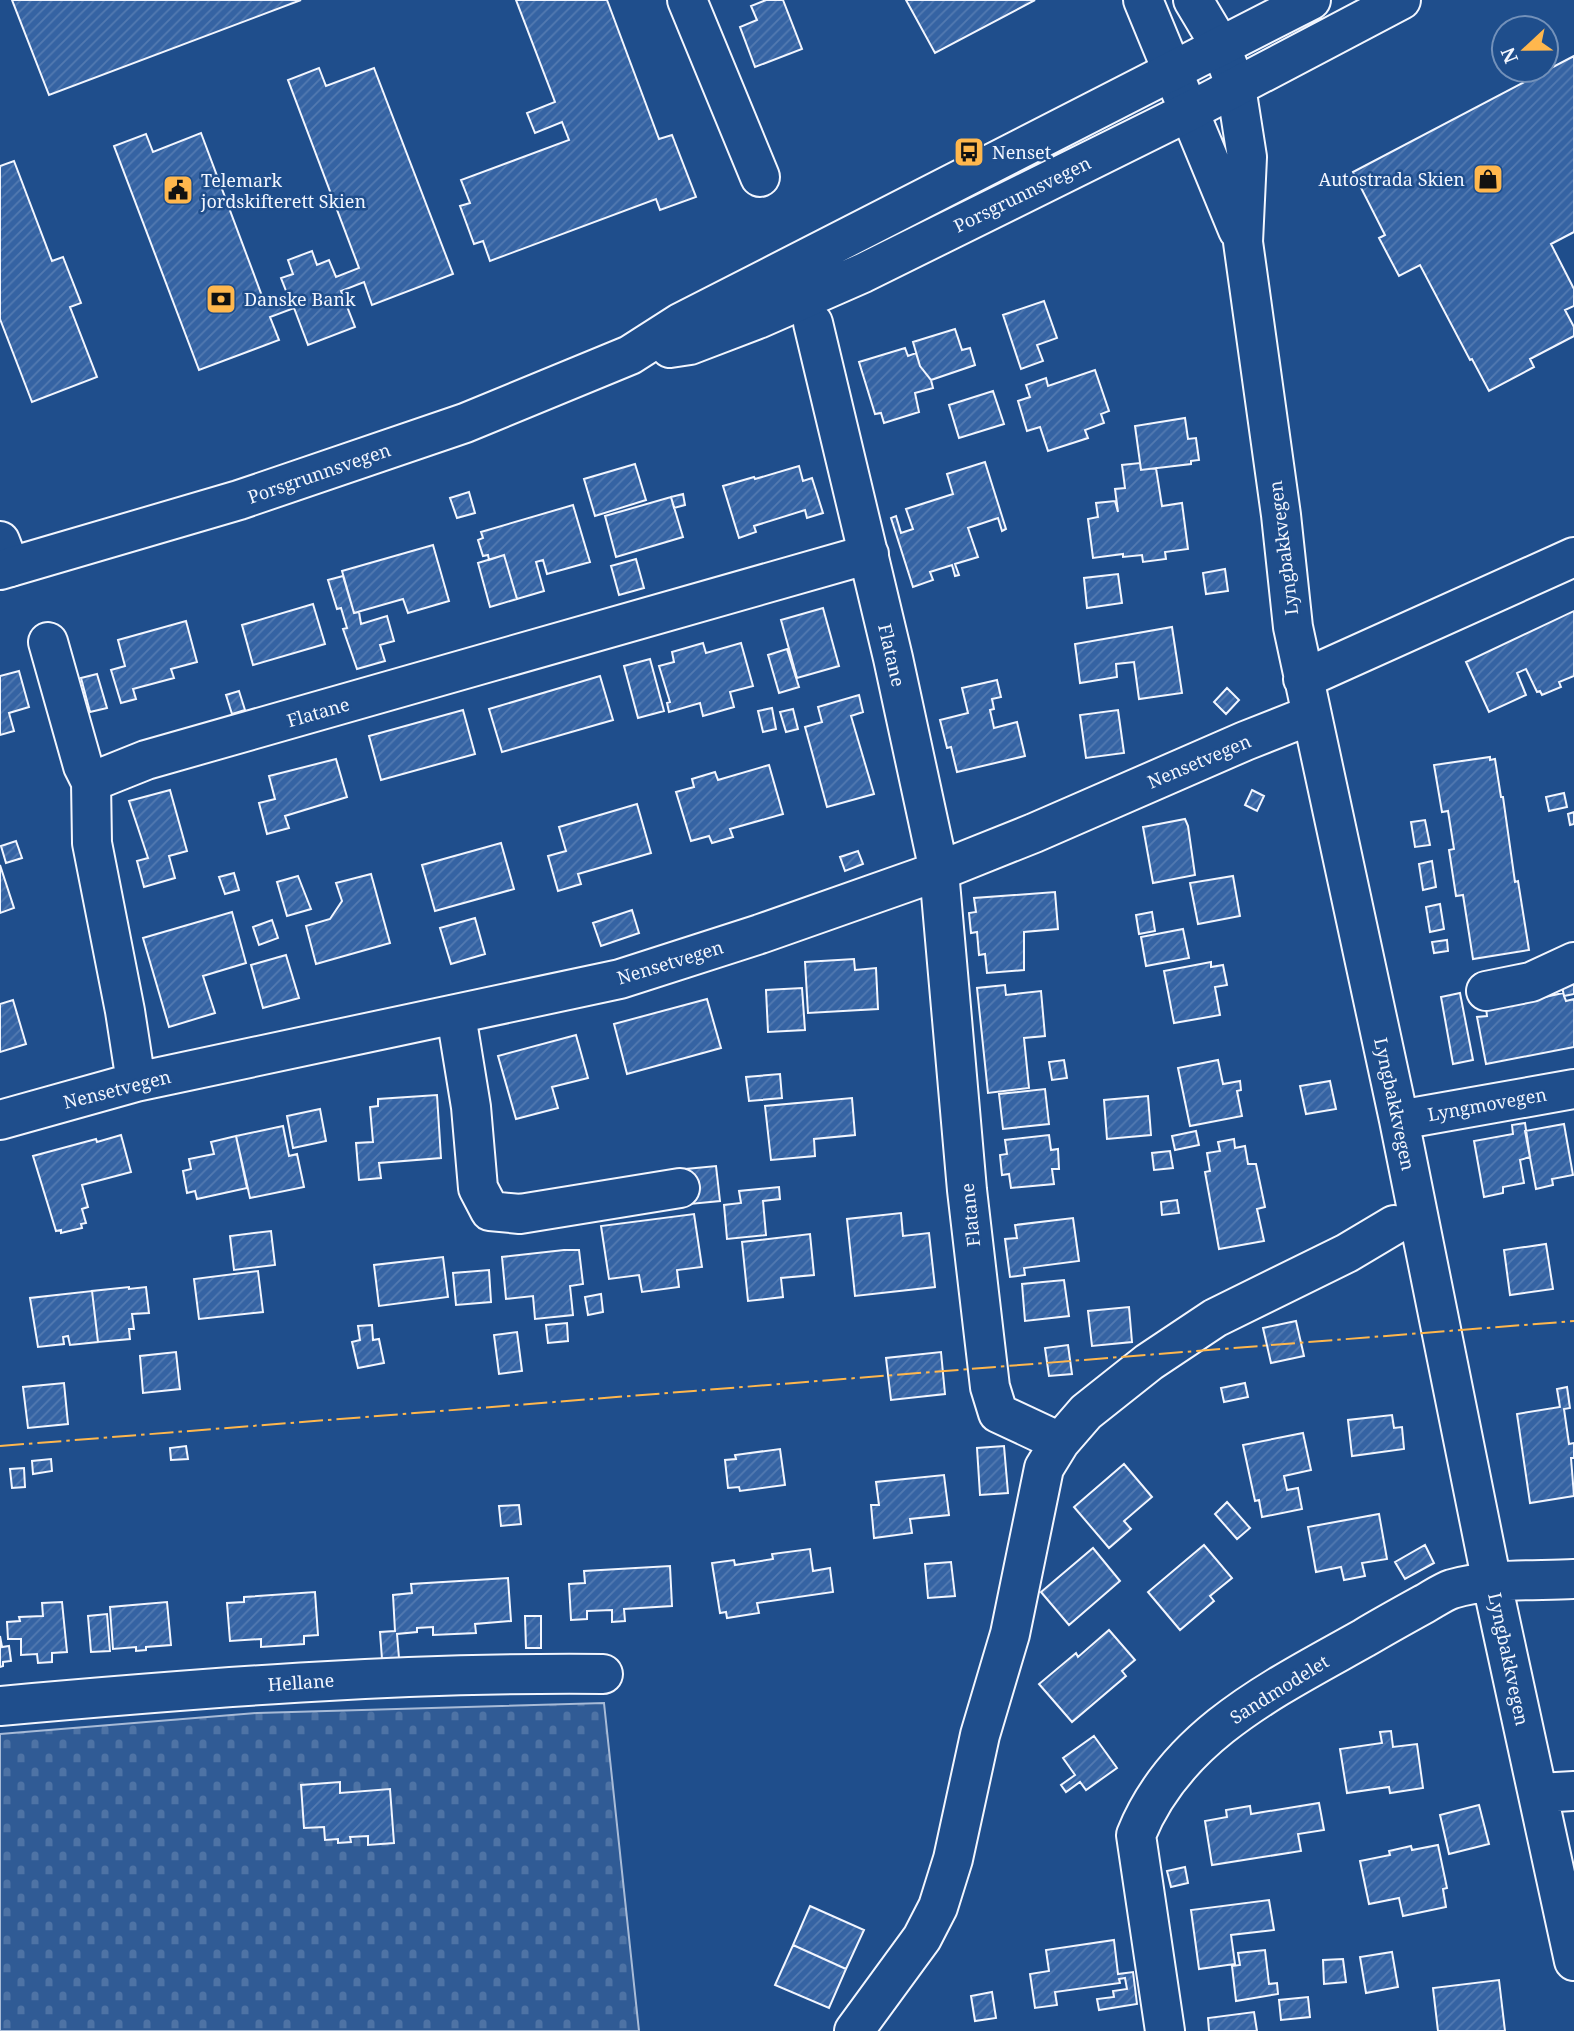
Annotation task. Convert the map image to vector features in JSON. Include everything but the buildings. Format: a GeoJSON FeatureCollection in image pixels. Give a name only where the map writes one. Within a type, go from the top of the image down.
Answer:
{"type":"FeatureCollection","features":[{"type":"Feature","properties":{"kind":"main road"},"geometry":{"type":"LineString","coordinates":[[687,0],[760,177]]}},
{"type":"Feature","properties":{"kind":"main road","name":"Lyngbakkvegen"},"geometry":{"type":"LineString","coordinates":[[1143,0],[1191,111],[1242,242]]}},
{"type":"Feature","properties":{"kind":"main road","name":"Lyngbakkvegen"},"geometry":{"type":"LineString","coordinates":[[1193,0],[1221,47],[1236,87],[1247,157],[1242,242],[1293,627],[1399,1120],[1492,1583],[1556,1792],[1574,1961]]}},
{"type":"Feature","properties":{"kind":"main road","name":"Porsgrunnsvegen"},"geometry":{"type":"LineString","coordinates":[[3,559],[239,500],[440,432],[630,355],[680,323],[1311,0]]}},
{"type":"Feature","properties":{"kind":"main road","name":"Porsgrunnsvegen"},"geometry":{"type":"LineString","coordinates":[[630,355],[690,345],[758,319],[863,273],[1191,111],[1401,0]]}},
{"type":"Feature","properties":{"kind":"main road","name":"Flatane"},"geometry":{"type":"LineString","coordinates":[[813,323],[869,554],[939,872],[967,1190],[990,1387],[998,1413],[1059,1442]]}},
{"type":"Feature","properties":{"kind":"main road","name":"Flatane"},"geometry":{"type":"LineString","coordinates":[[91,782],[146,760],[869,554]]}},
{"type":"Feature","properties":{"kind":"main road"},"geometry":{"type":"LineString","coordinates":[[1303,679],[1574,557]]}},
{"type":"Feature","properties":{"kind":"main road"},"geometry":{"type":"LineString","coordinates":[[48,642],[82,766],[91,782],[92,843],[136,1082]]}},
{"type":"Feature","properties":{"kind":"main road","name":"Nensetvegen"},"geometry":{"type":"LineString","coordinates":[[0,1120],[136,1082],[620,979],[939,872],[1311,715]]}},
{"type":"Feature","properties":{"kind":"main road"},"geometry":{"type":"LineString","coordinates":[[1486,991],[1531,982],[1574,962]]}},
{"type":"Feature","properties":{"kind":"main road"},"geometry":{"type":"LineString","coordinates":[[456,1015],[471,1107],[478,1188],[491,1212],[520,1214],[680,1188]]}},
{"type":"Feature","properties":{"kind":"main road","name":"Lyngmovegen"},"geometry":{"type":"LineString","coordinates":[[1399,1120],[1574,1088]]}},
{"type":"Feature","properties":{"kind":"main road"},"geometry":{"type":"LineString","coordinates":[[854,2031],[922,1938],[938,1907],[953,1859],[980,1735],[1010,1633],[1044,1468],[1059,1442],[1086,1412],[1149,1362],[1215,1318],[1347,1253],[1394,1225]]}},
{"type":"Feature","properties":{"kind":"main road","name":"Sandmodelet"},"geometry":{"type":"LineString","coordinates":[[1165,2031],[1136,1835],[1147,1807],[1196,1747],[1230,1717],[1264,1694],[1451,1589],[1492,1583],[1574,1579]]}},
{"type":"Feature","properties":{"kind":"main road","name":"Hellane"},"geometry":{"type":"LineString","coordinates":[[0,1706],[367,1677],[496,1673],[603,1674]]}},
{"type":"Feature","properties":{"kind":"green space"},"geometry":{"type":"Polygon","coordinates":[[[604,1703],[639,2031],[0,2031],[0,1734],[257,1713],[604,1703]]]}},
{"type":"Feature","properties":{"kind":"power"},"geometry":{"type":"LineString","coordinates":[[0,1446],[1574,1321]]}},
{"type":"Feature","properties":{"kind":"place","name":"Nenset"},"geometry":{"type":"Point","coordinates":[969,152]}},
{"type":"Feature","properties":{"kind":"place","name":"Autostrada Skien"},"geometry":{"type":"Point","coordinates":[1488,179]}},
{"type":"Feature","properties":{"kind":"place","name":"Telemark jordskifterett Skien"},"geometry":{"type":"Point","coordinates":[178,190]}},
{"type":"Feature","properties":{"kind":"place","name":"Danske Bank"},"geometry":{"type":"Point","coordinates":[221,299]}}]}
